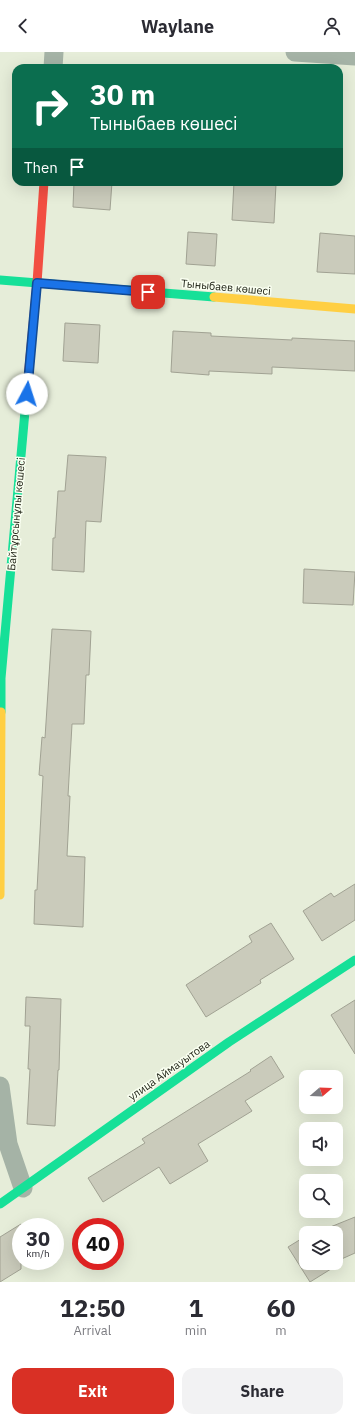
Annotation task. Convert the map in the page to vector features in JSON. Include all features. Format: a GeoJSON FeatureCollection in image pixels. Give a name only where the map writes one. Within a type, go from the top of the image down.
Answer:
{"type":"FeatureCollection","features":[{"type":"Feature","properties":{"kind":"street"},"geometry":{"type":"LineString","coordinates":[[53,64],[54,52]]}},
{"type":"Feature","properties":{"kind":"street"},"geometry":{"type":"LineString","coordinates":[[295,52],[355,56]]}},
{"type":"Feature","properties":{"kind":"street","name":"Байтұрсынұлы көшесі"},"geometry":{"type":"LineString","coordinates":[[0,895],[1,678],[37,283],[44,186]]}},
{"type":"Feature","properties":{"kind":"street","name":"Тыныбаев көшесі"},"geometry":{"type":"LineString","coordinates":[[0,280],[355,309]]}},
{"type":"Feature","properties":{"kind":"street","name":"улица Аймауытова"},"geometry":{"type":"LineString","coordinates":[[0,1204],[229,1042],[355,960]]}},
{"type":"Feature","properties":{"kind":"street"},"geometry":{"type":"LineString","coordinates":[[0,1086],[8,1144],[23,1188]]}},
{"type":"Feature","properties":{"kind":"building"},"geometry":{"type":"Polygon","coordinates":[[[74,186],[112,186],[110,210],[73,207],[74,186]]]}},
{"type":"Feature","properties":{"kind":"building"},"geometry":{"type":"Polygon","coordinates":[[[234,186],[276,186],[274,223],[232,220],[234,186]]]}},
{"type":"Feature","properties":{"kind":"building"},"geometry":{"type":"Polygon","coordinates":[[[188,232],[217,234],[215,266],[186,264],[188,232]]]}},
{"type":"Feature","properties":{"kind":"building"},"geometry":{"type":"Polygon","coordinates":[[[320,233],[355,236],[355,274],[317,272],[320,233]]]}},
{"type":"Feature","properties":{"kind":"building"},"geometry":{"type":"Polygon","coordinates":[[[65,323],[100,325],[98,363],[63,361],[65,323]]]}},
{"type":"Feature","properties":{"kind":"building"},"geometry":{"type":"Polygon","coordinates":[[[173,331],[211,333],[211,336],[355,341],[355,371],[272,367],[272,374],[209,371],[209,375],[171,372],[173,331]]]}},
{"type":"Feature","properties":{"kind":"building"},"geometry":{"type":"Polygon","coordinates":[[[68,455],[106,457],[101,522],[86,521],[84,572],[52,570],[53,538],[55,538],[58,491],[65,491],[68,455]]]}},
{"type":"Feature","properties":{"kind":"building"},"geometry":{"type":"Polygon","coordinates":[[[304,569],[355,572],[353,605],[303,603],[304,569]]]}},
{"type":"Feature","properties":{"kind":"building"},"geometry":{"type":"Polygon","coordinates":[[[52,629],[91,631],[89,675],[86,675],[84,724],[72,724],[68,796],[70,796],[67,856],[85,857],[83,927],[34,924],[43,776],[39,775],[42,737],[45,738],[52,629]]]}},
{"type":"Feature","properties":{"kind":"building"},"geometry":{"type":"Polygon","coordinates":[[[355,884],[355,920],[322,941],[303,911],[331,893],[334,897],[355,884]]]}},
{"type":"Feature","properties":{"kind":"building"},"geometry":{"type":"Polygon","coordinates":[[[271,923],[294,959],[260,980],[261,983],[206,1017],[186,985],[252,942],[249,936],[271,923]]]}},
{"type":"Feature","properties":{"kind":"building"},"geometry":{"type":"Polygon","coordinates":[[[26,997],[61,999],[59,1070],[55,1126],[27,1124],[30,1069],[28,1069],[30,1026],[25,1026],[26,997]]]}},
{"type":"Feature","properties":{"kind":"building"},"geometry":{"type":"Polygon","coordinates":[[[355,1000],[355,1054],[331,1015],[355,1000]]]}},
{"type":"Feature","properties":{"kind":"building"},"geometry":{"type":"Polygon","coordinates":[[[271,1056],[284,1077],[245,1101],[252,1111],[198,1144],[208,1161],[170,1184],[159,1167],[103,1202],[88,1178],[145,1143],[142,1139],[251,1071],[250,1070],[271,1056]]]}},
{"type":"Feature","properties":{"kind":"building"},"geometry":{"type":"Polygon","coordinates":[[[355,1217],[355,1253],[343,1258],[343,1226],[333,1226],[355,1217]]]}},
{"type":"Feature","properties":{"kind":"building"},"geometry":{"type":"Polygon","coordinates":[[[12,1230],[12,1270],[19,1270],[0,1282],[0,1237],[12,1230]]]}},
{"type":"Feature","properties":{"kind":"building"},"geometry":{"type":"Polygon","coordinates":[[[299,1240],[299,1264],[288,1247],[299,1240]]]}},
{"type":"Feature","properties":{"kind":"building"},"geometry":{"type":"Polygon","coordinates":[[[302,1270],[329,1270],[310,1282],[302,1270]]]}},
{"type":"Feature","properties":{"kind":"traffic: fast"},"geometry":{"type":"LineString","coordinates":[[0,280],[214,297]]}},
{"type":"Feature","properties":{"kind":"traffic: fast"},"geometry":{"type":"LineString","coordinates":[[1,712],[1,678],[26,400]]}},
{"type":"Feature","properties":{"kind":"traffic: fast"},"geometry":{"type":"LineString","coordinates":[[0,1204],[229,1042],[355,960]]}},
{"type":"Feature","properties":{"kind":"traffic: slow"},"geometry":{"type":"LineString","coordinates":[[214,297],[355,309]]}},
{"type":"Feature","properties":{"kind":"traffic: slow"},"geometry":{"type":"LineString","coordinates":[[0,895],[1,712]]}},
{"type":"Feature","properties":{"kind":"traffic: jam"},"geometry":{"type":"LineString","coordinates":[[26,400],[37,283],[44,186]]}},
{"type":"Feature","properties":{"kind":"route"},"geometry":{"type":"LineString","coordinates":[[27,394],[37,283],[148,292]]}}]}
